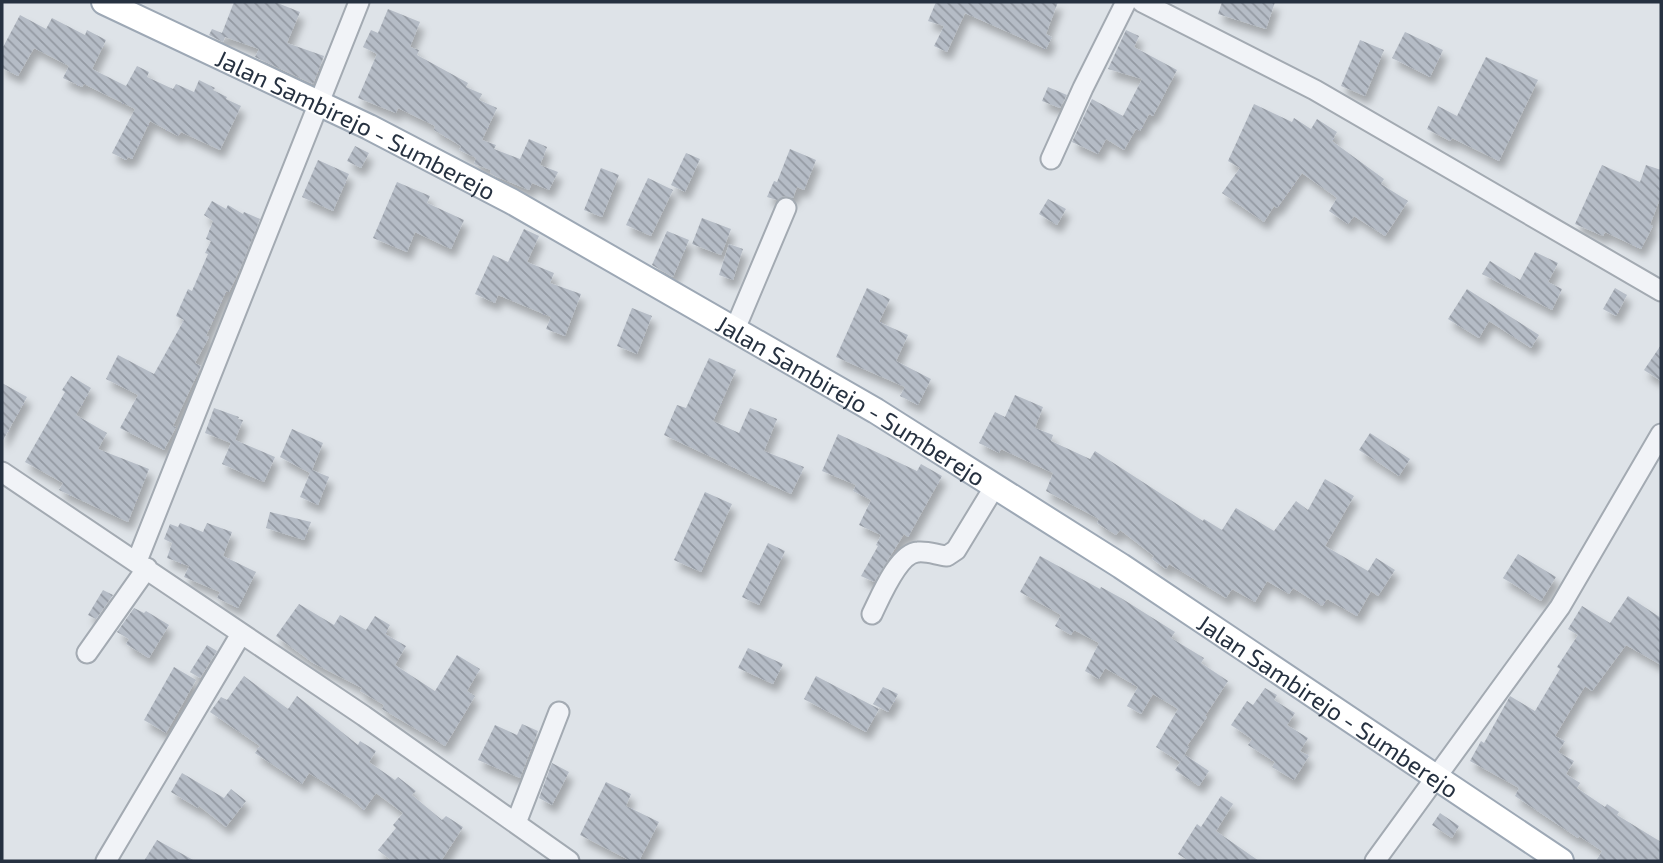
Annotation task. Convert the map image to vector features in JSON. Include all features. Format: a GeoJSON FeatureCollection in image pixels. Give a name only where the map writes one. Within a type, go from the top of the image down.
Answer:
{"type":"FeatureCollection","features":[{"type":"Feature","properties":{"kind":"main road","name":"Jalan Sambirejo - Sumberejo"},"geometry":{"type":"LineString","coordinates":[[104,2],[369,127],[511,201],[876,411],[1121,566],[1562,861]]}},
{"type":"Feature","properties":{"kind":"street"},"geometry":{"type":"LineString","coordinates":[[87,653],[142,565],[317,103],[359,2]]}},
{"type":"Feature","properties":{"kind":"street"},"geometry":{"type":"LineString","coordinates":[[1051,159],[1126,2]]}},
{"type":"Feature","properties":{"kind":"street"},"geometry":{"type":"LineString","coordinates":[[1142,2],[1315,90],[1661,291]]}},
{"type":"Feature","properties":{"kind":"street"},"geometry":{"type":"LineString","coordinates":[[735,329],[786,208]]}},
{"type":"Feature","properties":{"kind":"street"},"geometry":{"type":"LineString","coordinates":[[1375,861],[1560,607],[1661,435]]}},
{"type":"Feature","properties":{"kind":"street"},"geometry":{"type":"LineString","coordinates":[[2,472],[364,716],[569,861]]}},
{"type":"Feature","properties":{"kind":"street"},"geometry":{"type":"LineString","coordinates":[[872,614],[888,581],[907,556],[920,552],[947,556],[956,550],[995,486]]}},
{"type":"Feature","properties":{"kind":"street"},"geometry":{"type":"LineString","coordinates":[[106,861],[241,634]]}},
{"type":"Feature","properties":{"kind":"street"},"geometry":{"type":"LineString","coordinates":[[516,823],[559,712]]}},
{"type":"Feature","properties":{"kind":"building"},"geometry":{"type":"Polygon","coordinates":[[[234,2],[275,2],[300,12],[287,43],[324,56],[313,84],[255,57],[259,49],[225,37],[223,42],[209,35],[212,29],[222,33],[234,2]]]}},
{"type":"Feature","properties":{"kind":"building"},"geometry":{"type":"Polygon","coordinates":[[[936,2],[1058,2],[1046,34],[1052,37],[1046,49],[965,13],[947,52],[934,46],[944,26],[928,21],[936,2]]]}},
{"type":"Feature","properties":{"kind":"building"},"geometry":{"type":"Polygon","coordinates":[[[1222,2],[1275,2],[1266,29],[1218,14],[1222,2]]]}},
{"type":"Feature","properties":{"kind":"building"},"geometry":{"type":"Polygon","coordinates":[[[388,9],[420,22],[410,47],[419,50],[417,55],[468,83],[466,87],[482,94],[479,100],[497,108],[482,140],[496,145],[494,149],[520,159],[529,139],[547,147],[540,165],[558,172],[549,190],[532,183],[529,190],[495,176],[490,173],[491,170],[474,164],[476,158],[459,150],[461,146],[434,130],[435,126],[398,108],[396,113],[358,98],[377,54],[363,47],[371,30],[378,33],[388,9]]]}},
{"type":"Feature","properties":{"kind":"building"},"geometry":{"type":"Polygon","coordinates":[[[20,15],[46,29],[52,18],[85,35],[87,30],[106,40],[92,69],[126,86],[137,66],[149,72],[147,77],[173,89],[176,84],[194,92],[199,80],[215,88],[213,90],[241,106],[220,150],[181,132],[178,136],[150,121],[132,159],[128,157],[126,160],[112,153],[135,109],[84,84],[82,87],[63,78],[69,66],[34,48],[18,76],[2,68],[2,49],[20,15]]]}},
{"type":"Feature","properties":{"kind":"building"},"geometry":{"type":"Polygon","coordinates":[[[1126,30],[1139,36],[1134,47],[1177,70],[1153,116],[1149,114],[1140,131],[1136,129],[1124,150],[1106,139],[1098,154],[1072,142],[1092,99],[1123,116],[1142,79],[1108,69],[1126,30]]]}},
{"type":"Feature","properties":{"kind":"building"},"geometry":{"type":"Polygon","coordinates":[[[1405,32],[1443,50],[1430,77],[1392,58],[1405,32]]]}},
{"type":"Feature","properties":{"kind":"building"},"geometry":{"type":"Polygon","coordinates":[[[1360,40],[1384,50],[1365,96],[1341,86],[1360,40]]]}},
{"type":"Feature","properties":{"kind":"building"},"geometry":{"type":"Polygon","coordinates":[[[1486,57],[1538,80],[1499,161],[1427,129],[1438,106],[1457,116],[1486,57]]]}},
{"type":"Feature","properties":{"kind":"building"},"geometry":{"type":"Polygon","coordinates":[[[1048,87],[1067,95],[1060,108],[1042,101],[1048,87]]]}},
{"type":"Feature","properties":{"kind":"building"},"geometry":{"type":"Polygon","coordinates":[[[1254,104],[1292,122],[1294,118],[1311,129],[1317,119],[1337,132],[1332,141],[1384,179],[1381,184],[1408,201],[1385,236],[1354,216],[1348,224],[1329,211],[1337,198],[1302,173],[1264,222],[1222,193],[1240,168],[1228,161],[1254,104]]]}},
{"type":"Feature","properties":{"kind":"building"},"geometry":{"type":"Polygon","coordinates":[[[355,146],[369,153],[361,168],[347,161],[355,146]]]}},
{"type":"Feature","properties":{"kind":"building"},"geometry":{"type":"Polygon","coordinates":[[[790,149],[816,160],[804,190],[797,187],[793,198],[784,196],[777,200],[767,197],[774,181],[777,182],[790,149]]]}},
{"type":"Feature","properties":{"kind":"building"},"geometry":{"type":"Polygon","coordinates":[[[686,153],[700,159],[685,192],[671,185],[686,153]]]}},
{"type":"Feature","properties":{"kind":"building"},"geometry":{"type":"Polygon","coordinates":[[[318,160],[349,174],[333,211],[302,197],[318,160]]]}},
{"type":"Feature","properties":{"kind":"building"},"geometry":{"type":"Polygon","coordinates":[[[1602,165],[1640,182],[1646,165],[1661,170],[1661,196],[1650,225],[1653,226],[1641,249],[1605,232],[1603,236],[1575,224],[1602,165]]]}},
{"type":"Feature","properties":{"kind":"building"},"geometry":{"type":"Polygon","coordinates":[[[601,168],[619,175],[602,217],[584,210],[601,168]]]}},
{"type":"Feature","properties":{"kind":"building"},"geometry":{"type":"Polygon","coordinates":[[[648,178],[673,190],[651,236],[626,225],[648,178]]]}},
{"type":"Feature","properties":{"kind":"building"},"geometry":{"type":"Polygon","coordinates":[[[397,182],[430,196],[427,203],[464,220],[451,249],[415,232],[407,252],[373,238],[397,182]]]}},
{"type":"Feature","properties":{"kind":"building"},"geometry":{"type":"Polygon","coordinates":[[[1048,199],[1066,209],[1057,225],[1039,214],[1048,199]]]}},
{"type":"Feature","properties":{"kind":"building"},"geometry":{"type":"Polygon","coordinates":[[[212,201],[226,209],[228,205],[243,214],[244,212],[260,219],[240,269],[229,292],[226,291],[206,336],[209,337],[195,363],[201,366],[164,450],[120,428],[138,395],[106,379],[118,355],[154,374],[184,320],[176,316],[188,289],[192,291],[208,254],[205,253],[211,241],[206,239],[213,221],[204,215],[212,201]]]}},
{"type":"Feature","properties":{"kind":"building"},"geometry":{"type":"Polygon","coordinates":[[[702,218],[731,229],[721,255],[692,244],[702,218]]]}},
{"type":"Feature","properties":{"kind":"building"},"geometry":{"type":"Polygon","coordinates":[[[524,229],[539,236],[527,262],[554,273],[550,283],[581,294],[565,336],[546,329],[551,317],[498,295],[495,303],[475,294],[493,255],[508,262],[524,229]]]}},
{"type":"Feature","properties":{"kind":"building"},"geometry":{"type":"Polygon","coordinates":[[[667,231],[689,240],[673,277],[652,265],[667,231]]]}},
{"type":"Feature","properties":{"kind":"building"},"geometry":{"type":"Polygon","coordinates":[[[729,244],[743,249],[733,280],[719,275],[729,244]]]}},
{"type":"Feature","properties":{"kind":"building"},"geometry":{"type":"Polygon","coordinates":[[[1535,252],[1558,263],[1548,282],[1562,289],[1552,310],[1482,274],[1490,261],[1520,280],[1535,252]]]}},
{"type":"Feature","properties":{"kind":"building"},"geometry":{"type":"Polygon","coordinates":[[[867,288],[890,299],[879,322],[908,335],[896,361],[931,379],[918,405],[900,396],[905,387],[836,357],[867,288]]]}},
{"type":"Feature","properties":{"kind":"building"},"geometry":{"type":"Polygon","coordinates":[[[1615,288],[1627,295],[1616,316],[1603,309],[1615,288]]]}},
{"type":"Feature","properties":{"kind":"building"},"geometry":{"type":"Polygon","coordinates":[[[1467,289],[1539,335],[1531,348],[1489,321],[1479,338],[1448,319],[1467,289]]]}},
{"type":"Feature","properties":{"kind":"building"},"geometry":{"type":"Polygon","coordinates":[[[632,308],[652,316],[637,354],[617,346],[632,308]]]}},
{"type":"Feature","properties":{"kind":"building"},"geometry":{"type":"Polygon","coordinates":[[[1661,345],[1661,381],[1644,370],[1661,345]]]}},
{"type":"Feature","properties":{"kind":"building"},"geometry":{"type":"Polygon","coordinates":[[[709,358],[736,370],[713,421],[739,433],[750,408],[777,419],[764,451],[804,467],[791,494],[664,435],[677,405],[686,408],[709,358]]]}},
{"type":"Feature","properties":{"kind":"building"},"geometry":{"type":"Polygon","coordinates":[[[71,376],[91,388],[76,415],[107,433],[98,449],[149,469],[128,522],[59,490],[63,483],[25,462],[65,392],[62,390],[71,376]]]}},
{"type":"Feature","properties":{"kind":"building"},"geometry":{"type":"Polygon","coordinates":[[[2,383],[27,397],[2,442],[2,383]]]}},
{"type":"Feature","properties":{"kind":"building"},"geometry":{"type":"Polygon","coordinates":[[[1015,395],[1043,407],[1035,428],[1053,435],[1051,441],[1090,459],[1095,451],[1203,521],[1204,519],[1222,530],[1236,508],[1274,531],[1296,501],[1308,510],[1325,479],[1354,496],[1325,546],[1368,571],[1376,558],[1395,570],[1378,596],[1371,591],[1357,616],[1327,599],[1322,606],[1293,588],[1289,594],[1267,581],[1255,602],[1232,589],[1226,598],[1169,564],[1166,569],[1152,559],[1154,556],[1120,530],[1116,535],[1097,523],[1099,519],[1046,491],[1053,473],[1001,449],[999,453],[979,443],[995,412],[1005,417],[1015,395]]]}},
{"type":"Feature","properties":{"kind":"building"},"geometry":{"type":"Polygon","coordinates":[[[214,408],[243,420],[235,440],[275,457],[264,482],[222,464],[231,443],[205,433],[214,408]]]}},
{"type":"Feature","properties":{"kind":"building"},"geometry":{"type":"Polygon","coordinates":[[[292,429],[323,443],[312,470],[329,477],[318,505],[300,497],[310,473],[280,457],[292,429]]]}},
{"type":"Feature","properties":{"kind":"building"},"geometry":{"type":"Polygon","coordinates":[[[1370,433],[1410,459],[1399,476],[1359,450],[1370,433]]]}},
{"type":"Feature","properties":{"kind":"building"},"geometry":{"type":"Polygon","coordinates":[[[838,434],[917,471],[921,464],[942,476],[908,537],[904,534],[874,582],[861,576],[878,546],[876,545],[881,535],[859,525],[871,500],[853,491],[856,485],[822,471],[838,434]]]}},
{"type":"Feature","properties":{"kind":"building"},"geometry":{"type":"Polygon","coordinates":[[[705,492],[732,504],[701,572],[674,560],[705,492]]]}},
{"type":"Feature","properties":{"kind":"building"},"geometry":{"type":"Polygon","coordinates":[[[270,512],[311,522],[304,540],[266,528],[270,512]]]}},
{"type":"Feature","properties":{"kind":"building"},"geometry":{"type":"Polygon","coordinates":[[[180,523],[203,532],[207,523],[232,532],[223,556],[256,572],[238,608],[217,598],[220,592],[184,577],[189,566],[167,558],[172,543],[164,539],[170,524],[178,527],[180,523]]]}},
{"type":"Feature","properties":{"kind":"building"},"geometry":{"type":"Polygon","coordinates":[[[768,543],[785,551],[759,605],[742,597],[768,543]]]}},
{"type":"Feature","properties":{"kind":"building"},"geometry":{"type":"Polygon","coordinates":[[[1518,554],[1556,577],[1541,601],[1503,578],[1518,554]]]}},
{"type":"Feature","properties":{"kind":"building"},"geometry":{"type":"Polygon","coordinates":[[[1040,556],[1121,598],[1175,632],[1171,638],[1204,658],[1201,663],[1228,681],[1187,746],[1189,747],[1180,762],[1156,747],[1178,709],[1153,694],[1141,714],[1127,706],[1138,687],[1105,668],[1099,679],[1085,671],[1099,643],[1074,630],[1071,635],[1055,626],[1061,615],[1020,592],[1040,556]]]}},
{"type":"Feature","properties":{"kind":"building"},"geometry":{"type":"Polygon","coordinates":[[[103,590],[113,595],[96,619],[88,615],[103,590]]]}},
{"type":"Feature","properties":{"kind":"building"},"geometry":{"type":"Polygon","coordinates":[[[1628,596],[1661,618],[1661,665],[1626,645],[1592,691],[1585,686],[1555,736],[1565,741],[1558,752],[1574,761],[1566,774],[1580,783],[1577,788],[1605,807],[1607,804],[1619,812],[1617,815],[1661,842],[1661,861],[1596,861],[1602,851],[1515,796],[1519,788],[1470,761],[1481,741],[1484,743],[1510,696],[1535,711],[1560,669],[1557,667],[1578,635],[1568,629],[1582,606],[1610,623],[1628,596]]]}},
{"type":"Feature","properties":{"kind":"building"},"geometry":{"type":"Polygon","coordinates":[[[299,604],[334,625],[340,615],[366,630],[375,616],[390,625],[385,634],[406,646],[395,665],[435,691],[457,655],[480,669],[467,691],[475,696],[445,746],[382,709],[384,705],[360,691],[362,688],[313,663],[276,636],[299,604]]]}},
{"type":"Feature","properties":{"kind":"building"},"geometry":{"type":"Polygon","coordinates":[[[134,608],[144,613],[146,611],[169,625],[149,658],[126,644],[129,639],[117,632],[134,608]]]}},
{"type":"Feature","properties":{"kind":"building"},"geometry":{"type":"Polygon","coordinates":[[[207,645],[217,651],[200,678],[190,672],[207,645]]]}},
{"type":"Feature","properties":{"kind":"building"},"geometry":{"type":"Polygon","coordinates":[[[748,648],[783,664],[773,684],[738,668],[748,648]]]}},
{"type":"Feature","properties":{"kind":"building"},"geometry":{"type":"Polygon","coordinates":[[[174,667],[196,680],[166,733],[144,720],[174,667]]]}},
{"type":"Feature","properties":{"kind":"building"},"geometry":{"type":"Polygon","coordinates":[[[244,676],[288,709],[297,696],[358,745],[360,741],[376,751],[369,762],[395,780],[398,777],[416,791],[412,795],[442,820],[446,816],[463,827],[441,861],[392,861],[378,850],[396,828],[393,825],[403,813],[376,793],[364,810],[309,773],[302,784],[255,753],[260,746],[210,712],[221,697],[227,700],[244,676]]]}},
{"type":"Feature","properties":{"kind":"building"},"geometry":{"type":"Polygon","coordinates":[[[816,676],[879,709],[866,732],[804,699],[816,676]]]}},
{"type":"Feature","properties":{"kind":"building"},"geometry":{"type":"Polygon","coordinates":[[[883,687],[898,694],[888,712],[873,704],[883,687]]]}},
{"type":"Feature","properties":{"kind":"building"},"geometry":{"type":"Polygon","coordinates":[[[1265,688],[1277,695],[1274,700],[1295,713],[1287,725],[1308,738],[1300,751],[1309,756],[1294,780],[1272,767],[1275,762],[1248,745],[1252,739],[1231,725],[1247,701],[1253,705],[1265,688]]]}},
{"type":"Feature","properties":{"kind":"building"},"geometry":{"type":"Polygon","coordinates":[[[522,724],[538,731],[520,778],[478,760],[495,725],[517,735],[522,724]]]}},
{"type":"Feature","properties":{"kind":"building"},"geometry":{"type":"Polygon","coordinates":[[[1185,755],[1209,771],[1199,786],[1175,770],[1185,755]]]}},
{"type":"Feature","properties":{"kind":"building"},"geometry":{"type":"Polygon","coordinates":[[[552,763],[569,772],[552,805],[539,798],[552,763]]]}},
{"type":"Feature","properties":{"kind":"building"},"geometry":{"type":"Polygon","coordinates":[[[182,773],[224,798],[231,789],[246,801],[226,827],[199,806],[198,808],[171,792],[182,773]]]}},
{"type":"Feature","properties":{"kind":"building"},"geometry":{"type":"Polygon","coordinates":[[[606,782],[631,794],[626,806],[659,822],[639,861],[631,861],[580,835],[606,782]]]}},
{"type":"Feature","properties":{"kind":"building"},"geometry":{"type":"Polygon","coordinates":[[[1221,796],[1233,804],[1216,831],[1259,861],[1189,861],[1178,854],[1197,824],[1201,827],[1221,796]]]}},
{"type":"Feature","properties":{"kind":"building"},"geometry":{"type":"Polygon","coordinates":[[[1440,813],[1459,826],[1452,838],[1432,825],[1440,813]]]}},
{"type":"Feature","properties":{"kind":"building"},"geometry":{"type":"Polygon","coordinates":[[[157,840],[195,861],[144,861],[157,840]]]}}]}
